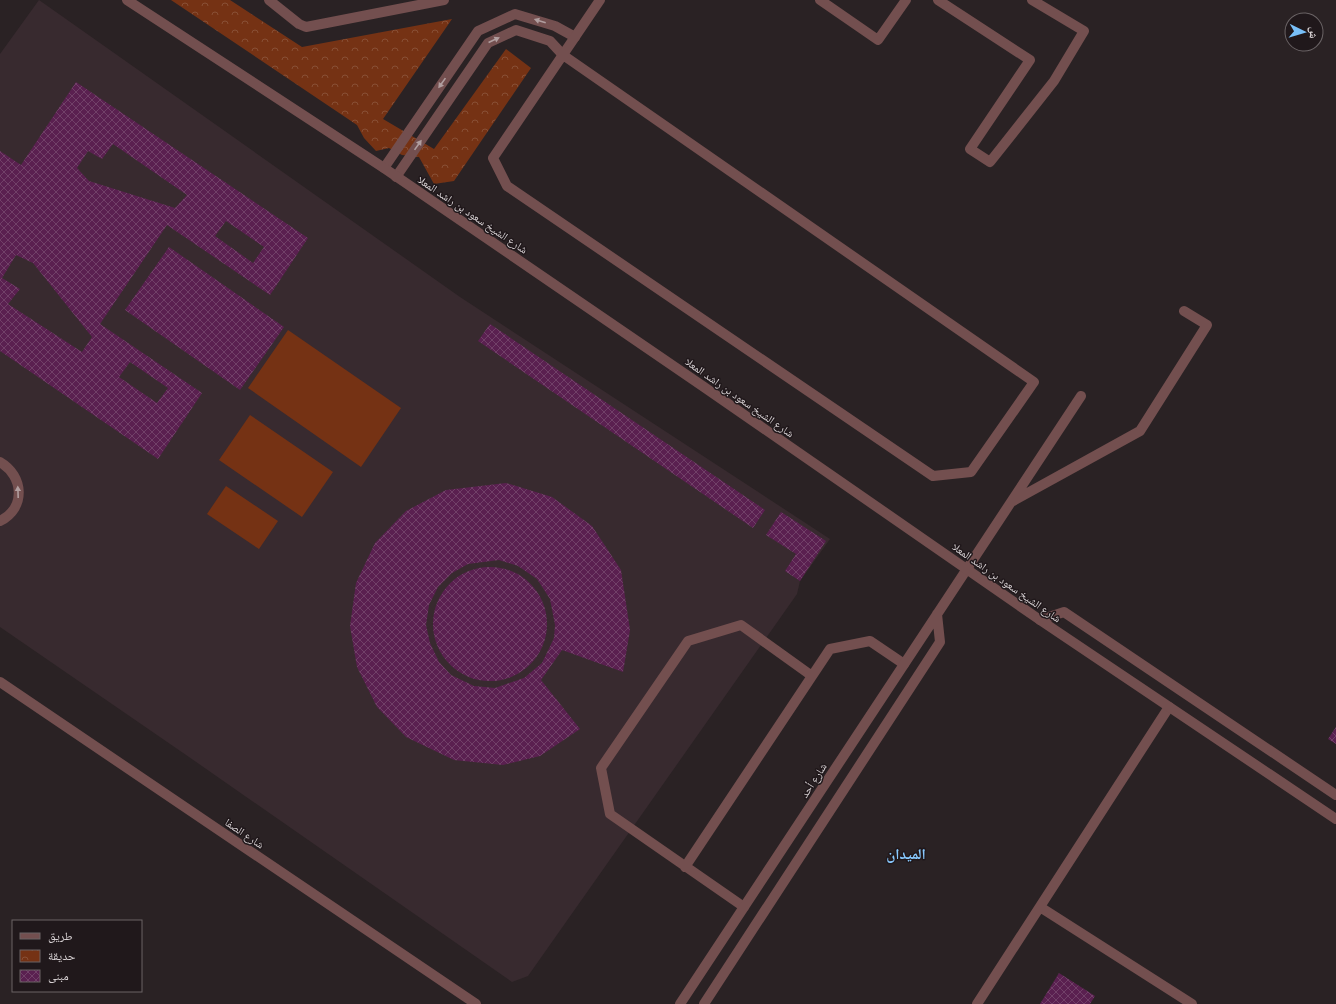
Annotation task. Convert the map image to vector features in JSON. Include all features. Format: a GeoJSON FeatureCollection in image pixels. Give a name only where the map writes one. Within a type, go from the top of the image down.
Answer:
{"type":"FeatureCollection","features":[{"type":"Feature","properties":{"kind":"street","name":"شارع الشيخ سعود بن راشد المعلا"},"geometry":{"type":"LineString","coordinates":[[127,0],[384,168],[967,568],[1040,620],[1336,819]]}},
{"type":"Feature","properties":{"kind":"street"},"geometry":{"type":"LineString","coordinates":[[269,0],[299,24],[306,27],[444,0]]}},
{"type":"Feature","properties":{"kind":"street"},"geometry":{"type":"LineString","coordinates":[[396,177],[488,43],[516,30],[550,41],[563,56],[1034,382],[970,472],[933,476],[507,186],[493,158],[563,56],[600,0]]}},
{"type":"Feature","properties":{"kind":"street"},"geometry":{"type":"LineString","coordinates":[[820,0],[878,40],[906,0]]}},
{"type":"Feature","properties":{"kind":"street"},"geometry":{"type":"LineString","coordinates":[[938,0],[1030,60],[970,149],[990,162],[1054,81],[1084,31],[1032,0]]}},
{"type":"Feature","properties":{"kind":"street"},"geometry":{"type":"LineString","coordinates":[[384,168],[478,31],[515,14],[554,26],[575,37]]}},
{"type":"Feature","properties":{"kind":"street"},"geometry":{"type":"LineString","coordinates":[[1010,503],[1140,431],[1207,325],[1184,311]]}},
{"type":"Feature","properties":{"kind":"street","name":"شارع أحد"},"geometry":{"type":"LineString","coordinates":[[680,1004],[1081,396]]}},
{"type":"Feature","properties":{"kind":"street"},"geometry":{"type":"LineString","coordinates":[[0,462],[8,466],[15,476],[19,487],[18,498],[14,510],[6,518],[0,521]]}},
{"type":"Feature","properties":{"kind":"street"},"geometry":{"type":"LineString","coordinates":[[1040,620],[1064,612],[1336,795]]}},
{"type":"Feature","properties":{"kind":"street"},"geometry":{"type":"LineString","coordinates":[[704,1004],[940,642],[937,614]]}},
{"type":"Feature","properties":{"kind":"street"},"geometry":{"type":"LineString","coordinates":[[744,907],[610,814],[601,768],[688,641],[740,625],[812,676]]}},
{"type":"Feature","properties":{"kind":"street"},"geometry":{"type":"LineString","coordinates":[[685,867],[830,649],[870,641],[904,664]]}},
{"type":"Feature","properties":{"kind":"street","name":"شارع الصفا"},"geometry":{"type":"LineString","coordinates":[[0,682],[476,1004]]}},
{"type":"Feature","properties":{"kind":"street"},"geometry":{"type":"LineString","coordinates":[[978,1004],[1169,707]]}},
{"type":"Feature","properties":{"kind":"street"},"geometry":{"type":"LineString","coordinates":[[1040,906],[1192,1004]]}},
{"type":"Feature","properties":{"kind":"shaded area"},"geometry":{"type":"Polygon","coordinates":[[[39,0],[460,297],[830,539],[800,581],[797,594],[528,976],[512,982],[0,627],[0,54],[39,0]]]}},
{"type":"Feature","properties":{"kind":"green space"},"geometry":{"type":"Polygon","coordinates":[[[171,0],[230,0],[302,47],[452,19],[383,119],[434,149],[506,49],[531,68],[454,181],[434,184],[419,157],[402,155],[389,148],[376,151],[364,138],[357,125],[171,0]]]}},
{"type":"Feature","properties":{"kind":"green space"},"geometry":{"type":"Polygon","coordinates":[[[288,330],[401,408],[361,467],[248,388],[288,330]]]}},
{"type":"Feature","properties":{"kind":"green space"},"geometry":{"type":"Polygon","coordinates":[[[250,415],[333,472],[302,517],[219,460],[250,415]]]}},
{"type":"Feature","properties":{"kind":"green space"},"geometry":{"type":"Polygon","coordinates":[[[226,486],[278,521],[259,549],[207,514],[226,486]]]}},
{"type":"Feature","properties":{"kind":"building"},"geometry":{"type":"Polygon","coordinates":[[[76,82],[308,238],[270,295],[167,225],[100,324],[202,393],[158,459],[0,351],[0,151],[21,165],[76,82]],[[113,144],[102,159],[88,151],[77,168],[89,181],[175,208],[187,195],[113,144]],[[226,221],[215,236],[253,263],[264,247],[226,221]],[[16,255],[2,278],[20,289],[8,304],[82,352],[92,337],[33,263],[16,255]],[[130,362],[119,377],[157,403],[168,388],[130,362]]]}},
{"type":"Feature","properties":{"kind":"building"},"geometry":{"type":"Polygon","coordinates":[[[169,247],[284,327],[240,390],[125,310],[169,247]]]}},
{"type":"Feature","properties":{"kind":"building"},"geometry":{"type":"Polygon","coordinates":[[[490,324],[765,510],[753,528],[478,341],[490,324]]]}},
{"type":"Feature","properties":{"kind":"building"},"geometry":{"type":"Polygon","coordinates":[[[506,483],[552,497],[592,526],[621,570],[630,630],[623,672],[562,650],[541,680],[580,729],[540,756],[503,765],[454,760],[406,737],[377,707],[357,667],[350,626],[356,583],[375,543],[406,511],[446,490],[506,483]],[[499,560],[468,564],[452,573],[438,587],[429,605],[426,625],[430,643],[439,662],[451,675],[474,686],[495,688],[524,678],[542,663],[554,638],[555,625],[550,599],[537,579],[518,566],[499,560]]]}},
{"type":"Feature","properties":{"kind":"building"},"geometry":{"type":"Polygon","coordinates":[[[781,512],[826,541],[800,581],[785,571],[796,554],[766,535],[781,512]]]}},
{"type":"Feature","properties":{"kind":"building"},"geometry":{"type":"Polygon","coordinates":[[[490,567],[512,571],[531,583],[543,602],[547,624],[543,646],[531,665],[512,677],[490,681],[468,677],[449,665],[437,646],[433,624],[437,602],[449,583],[468,571],[490,567]]]}},
{"type":"Feature","properties":{"kind":"building"},"geometry":{"type":"Polygon","coordinates":[[[1336,727],[1336,744],[1328,739],[1336,727]]]}},
{"type":"Feature","properties":{"kind":"building"},"geometry":{"type":"Polygon","coordinates":[[[1059,973],[1095,996],[1090,1004],[1040,1004],[1059,973]]]}},
{"type":"Feature","properties":{"kind":"district","name":"الميدان"},"geometry":{"type":"Point","coordinates":[906,853]}}]}
